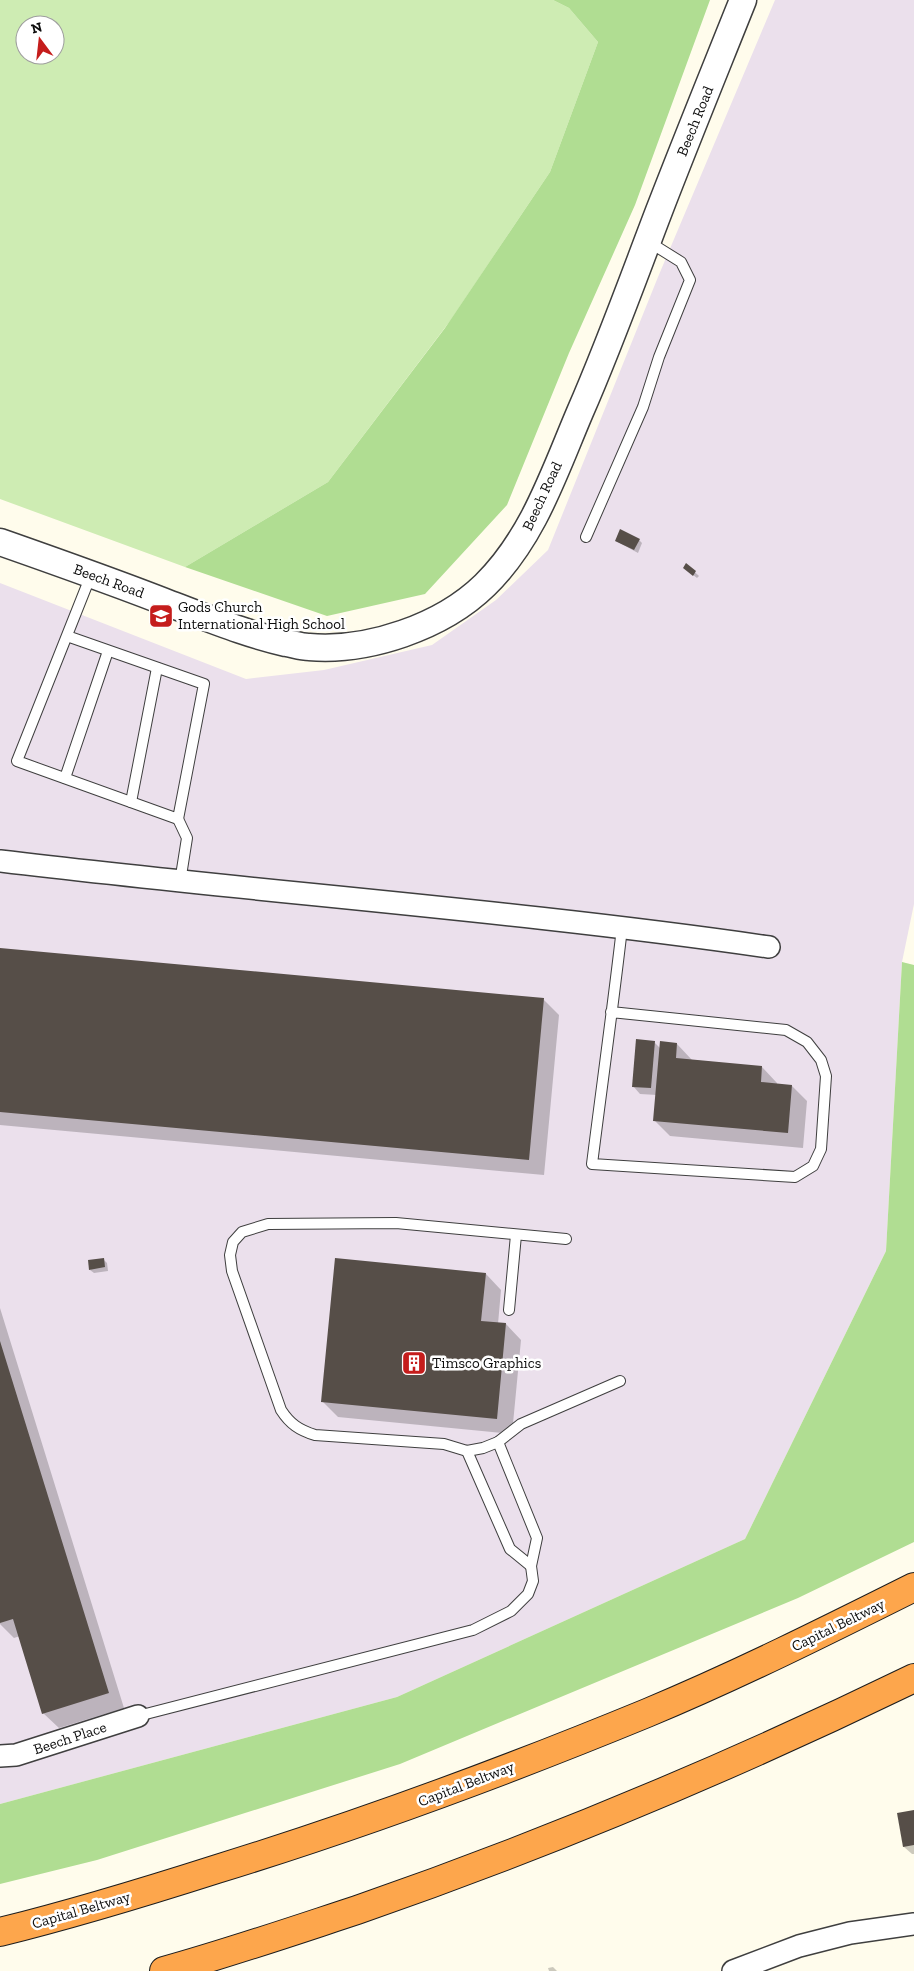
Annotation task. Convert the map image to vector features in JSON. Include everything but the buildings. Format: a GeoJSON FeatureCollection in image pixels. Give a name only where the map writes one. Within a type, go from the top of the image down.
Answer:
{"type":"FeatureCollection","features":[{"type":"Feature","properties":{"kind":"highway","name":"Capital Beltway"},"geometry":{"type":"LineString","coordinates":[[0,1932],[149,1891],[404,1808],[648,1712],[800,1644],[914,1587]]}},
{"type":"Feature","properties":{"kind":"highway"},"geometry":{"type":"LineString","coordinates":[[164,1971],[432,1884],[556,1837],[811,1728],[914,1678]]}},
{"type":"Feature","properties":{"kind":"street","name":"Beech Road"},"geometry":{"type":"LineString","coordinates":[[0,542],[91,574],[230,627],[268,639],[308,648],[343,646],[374,641],[412,631],[450,613],[484,586],[506,562],[532,524],[607,351],[648,241],[743,0]]}},
{"type":"Feature","properties":{"kind":"street"},"geometry":{"type":"LineString","coordinates":[[0,860],[180,882],[463,909],[769,947]]}},
{"type":"Feature","properties":{"kind":"street","name":"Beech Place"},"geometry":{"type":"LineString","coordinates":[[0,1756],[16,1754],[138,1716]]}},
{"type":"Feature","properties":{"kind":"street"},"geometry":{"type":"LineString","coordinates":[[733,1971],[799,1946],[850,1933],[914,1924]]}},
{"type":"Feature","properties":{"kind":"lane"},"geometry":{"type":"LineString","coordinates":[[586,537],[642,407],[690,280],[681,262],[648,241]]}},
{"type":"Feature","properties":{"kind":"lane"},"geometry":{"type":"LineString","coordinates":[[91,574],[17,761],[178,819]]}},
{"type":"Feature","properties":{"kind":"lane"},"geometry":{"type":"LineString","coordinates":[[67,636],[204,684],[178,819],[187,838],[180,882]]}},
{"type":"Feature","properties":{"kind":"lane"},"geometry":{"type":"LineString","coordinates":[[65,778],[108,651]]}},
{"type":"Feature","properties":{"kind":"lane"},"geometry":{"type":"LineString","coordinates":[[131,802],[157,668]]}},
{"type":"Feature","properties":{"kind":"lane"},"geometry":{"type":"LineString","coordinates":[[611,1012],[786,1030],[807,1042],[821,1060],[826,1076],[821,1149],[812,1166],[795,1178],[592,1164],[611,1012],[622,928]]}},
{"type":"Feature","properties":{"kind":"lane"},"geometry":{"type":"LineString","coordinates":[[566,1240],[396,1223],[288,1223],[268,1224],[242,1232],[233,1242],[230,1255],[232,1271],[281,1410],[290,1423],[301,1430],[315,1435],[444,1444],[466,1451],[483,1448],[498,1442],[521,1424],[620,1381]]}},
{"type":"Feature","properties":{"kind":"lane"},"geometry":{"type":"LineString","coordinates":[[509,1310],[516,1235]]}},
{"type":"Feature","properties":{"kind":"lane"},"geometry":{"type":"LineString","coordinates":[[138,1716],[474,1630],[511,1611],[528,1594],[533,1581],[531,1566],[537,1538],[498,1442]]}},
{"type":"Feature","properties":{"kind":"lane"},"geometry":{"type":"LineString","coordinates":[[466,1451],[510,1549],[531,1566]]}},
{"type":"Feature","properties":{"kind":"shaded area"},"geometry":{"type":"Polygon","coordinates":[[[775,0],[914,0],[914,904],[902,962],[886,1251],[745,1539],[397,1697],[0,1804],[0,583],[246,679],[324,670],[432,645],[496,600],[548,550],[658,277],[775,0]]]}},
{"type":"Feature","properties":{"kind":"green space"},"geometry":{"type":"Polygon","coordinates":[[[0,0],[553,0],[569,8],[598,42],[550,172],[450,321],[328,482],[185,567],[0,499],[0,0]]]}},
{"type":"Feature","properties":{"kind":"green space"},"geometry":{"type":"Polygon","coordinates":[[[553,0],[710,0],[635,205],[569,353],[507,505],[425,594],[327,616],[185,567],[328,482],[445,328],[550,172],[598,42],[569,8],[553,0]]]}},
{"type":"Feature","properties":{"kind":"green space"},"geometry":{"type":"Polygon","coordinates":[[[902,962],[914,965],[914,1542],[798,1598],[400,1764],[97,1860],[0,1884],[0,1804],[397,1697],[745,1539],[886,1251],[902,962]]]}},
{"type":"Feature","properties":{"kind":"place","name":"Gods Church International High School"},"geometry":{"type":"Point","coordinates":[161,616]}},
{"type":"Feature","properties":{"kind":"place","name":"Timsco Graphics"},"geometry":{"type":"Point","coordinates":[414,1363]}}]}
